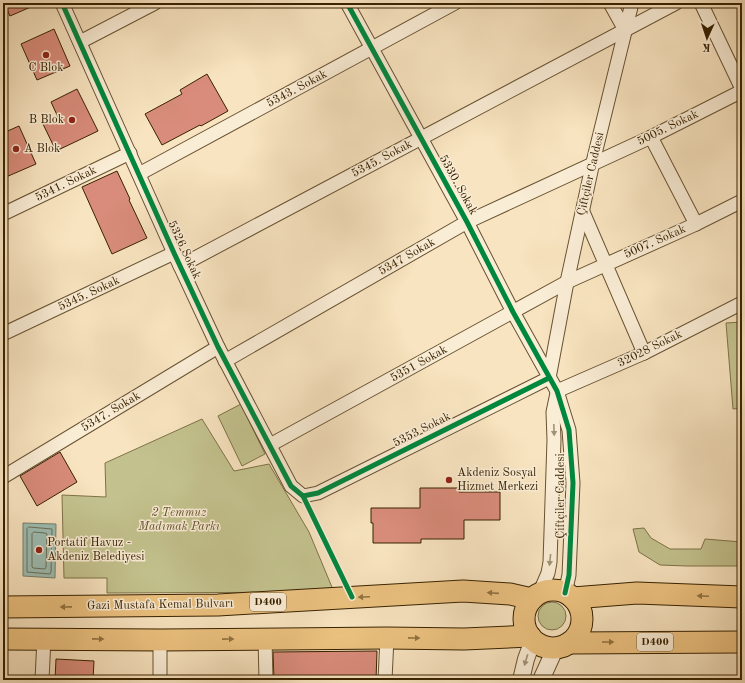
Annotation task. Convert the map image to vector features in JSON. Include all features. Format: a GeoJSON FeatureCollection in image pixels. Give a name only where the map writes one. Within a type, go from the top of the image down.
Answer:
{"type":"FeatureCollection","features":[{"type":"Feature","properties":{"kind":"highway"},"geometry":{"type":"LineString","coordinates":[[569,595],[578,605],[581,613],[579,630],[575,637],[562,645],[544,646],[532,638],[525,625],[524,613],[527,605],[536,596],[548,590],[556,590],[569,595],[637,593],[742,597]]}},
{"type":"Feature","properties":{"kind":"highway","name":"Gazi Mustafa Kemal Bulvarı"},"geometry":{"type":"LineString","coordinates":[[3,607],[218,605],[464,591],[536,596]]}},
{"type":"Feature","properties":{"kind":"highway"},"geometry":{"type":"LineString","coordinates":[[3,639],[44,638],[160,640],[532,638]]}},
{"type":"Feature","properties":{"kind":"highway","name":"D400"},"geometry":{"type":"LineString","coordinates":[[562,645],[742,642]]}},
{"type":"Feature","properties":{"kind":"street","name":"5326 Sokak"},"geometry":{"type":"LineString","coordinates":[[62,3],[174,253],[218,347],[291,486],[303,496]]}},
{"type":"Feature","properties":{"kind":"street"},"geometry":{"type":"LineString","coordinates":[[80,42],[155,3]]}},
{"type":"Feature","properties":{"kind":"street","name":"5330. Sokak"},"geometry":{"type":"LineString","coordinates":[[347,3],[467,222],[549,378]]}},
{"type":"Feature","properties":{"kind":"street","name":"5343. Sokak"},"geometry":{"type":"LineString","coordinates":[[139,174],[455,3]]}},
{"type":"Feature","properties":{"kind":"street"},"geometry":{"type":"LineString","coordinates":[[610,3],[625,30]]}},
{"type":"Feature","properties":{"kind":"street","name":"Çiftçiler Caddesi"},"geometry":{"type":"LineString","coordinates":[[569,595],[573,483],[569,430],[557,391],[549,378],[567,282],[593,162],[632,3]]}},
{"type":"Feature","properties":{"kind":"street","name":"5345. Sokak"},"geometry":{"type":"LineString","coordinates":[[180,266],[676,3]]}},
{"type":"Feature","properties":{"kind":"street"},"geometry":{"type":"LineString","coordinates":[[701,3],[742,90]]}},
{"type":"Feature","properties":{"kind":"street","name":"5005. Sokak"},"geometry":{"type":"LineString","coordinates":[[593,162],[651,137],[742,90]]}},
{"type":"Feature","properties":{"kind":"street"},"geometry":{"type":"LineString","coordinates":[[651,137],[696,224]]}},
{"type":"Feature","properties":{"kind":"street","name":"5341. Sokak"},"geometry":{"type":"LineString","coordinates":[[3,214],[130,153]]}},
{"type":"Feature","properties":{"kind":"street","name":"5347 Sokak"},"geometry":{"type":"LineString","coordinates":[[225,361],[467,222],[593,162]]}},
{"type":"Feature","properties":{"kind":"street","name":"5007. Sokak"},"geometry":{"type":"LineString","coordinates":[[567,282],[696,224],[742,201]]}},
{"type":"Feature","properties":{"kind":"street"},"geometry":{"type":"LineString","coordinates":[[583,212],[644,353]]}},
{"type":"Feature","properties":{"kind":"street","name":"5345. Sokak"},"geometry":{"type":"LineString","coordinates":[[3,334],[174,253]]}},
{"type":"Feature","properties":{"kind":"street","name":"5351 Sokak"},"geometry":{"type":"LineString","coordinates":[[270,445],[567,282]]}},
{"type":"Feature","properties":{"kind":"street","name":"32028 Sokak"},"geometry":{"type":"LineString","coordinates":[[557,391],[644,353],[742,303]]}},
{"type":"Feature","properties":{"kind":"street","name":"5347. Sokak"},"geometry":{"type":"LineString","coordinates":[[3,477],[218,347]]}},
{"type":"Feature","properties":{"kind":"street","name":"5353 Sokak"},"geometry":{"type":"LineString","coordinates":[[303,496],[318,493],[549,378]]}},
{"type":"Feature","properties":{"kind":"street","name":"Çiftçiler Caddesi"},"geometry":{"type":"LineString","coordinates":[[536,596],[548,573],[550,562],[554,440],[553,412],[557,391]]}},
{"type":"Feature","properties":{"kind":"street"},"geometry":{"type":"LineString","coordinates":[[42,680],[44,638]]}},
{"type":"Feature","properties":{"kind":"street"},"geometry":{"type":"LineString","coordinates":[[386,680],[387,638]]}},
{"type":"Feature","properties":{"kind":"street"},"geometry":{"type":"LineString","coordinates":[[521,680],[532,638]]}},
{"type":"Feature","properties":{"kind":"street"},"geometry":{"type":"LineString","coordinates":[[265,639],[266,680]]}},
{"type":"Feature","properties":{"kind":"street"},"geometry":{"type":"LineString","coordinates":[[160,640],[160,680]]}},
{"type":"Feature","properties":{"kind":"street"},"geometry":{"type":"LineString","coordinates":[[541,680],[562,645]]}},
{"type":"Feature","properties":{"kind":"green space"},"geometry":{"type":"Polygon","coordinates":[[[742,322],[742,408],[733,409],[726,323],[742,322]]]}},
{"type":"Feature","properties":{"kind":"green space"},"geometry":{"type":"Polygon","coordinates":[[[241,404],[265,454],[242,466],[218,416],[241,404]]]}},
{"type":"Feature","properties":{"kind":"green space","name":"2 Temmuz Madımak Parkı"},"geometry":{"type":"Polygon","coordinates":[[[202,419],[234,471],[269,464],[309,532],[334,592],[107,593],[107,578],[64,578],[62,495],[106,497],[105,463],[202,419]]]}},
{"type":"Feature","properties":{"kind":"green space"},"geometry":{"type":"Polygon","coordinates":[[[644,528],[651,538],[670,549],[701,549],[705,539],[742,542],[742,566],[660,565],[639,552],[633,529],[644,528]]]}},
{"type":"Feature","properties":{"kind":"green space"},"geometry":{"type":"Polygon","coordinates":[[[552,602],[562,606],[566,616],[562,626],[552,630],[542,626],[538,616],[542,606],[552,602]]]}},
{"type":"Feature","properties":{"kind":"water","name":"Portatif Havuz - Akdeniz Belediyesi"},"geometry":{"type":"Polygon","coordinates":[[[23,523],[56,524],[55,578],[23,576],[23,523]]]}},
{"type":"Feature","properties":{"kind":"building"},"geometry":{"type":"Polygon","coordinates":[[[4,3],[40,3],[10,16],[4,3]]]}},
{"type":"Feature","properties":{"kind":"building","name":"C Blok"},"geometry":{"type":"Polygon","coordinates":[[[54,29],[70,66],[37,80],[21,44],[54,29]]]}},
{"type":"Feature","properties":{"kind":"building"},"geometry":{"type":"Polygon","coordinates":[[[207,74],[228,111],[162,145],[145,114],[182,94],[180,90],[207,74]]]}},
{"type":"Feature","properties":{"kind":"building","name":"B Blok"},"geometry":{"type":"Polygon","coordinates":[[[77,89],[98,131],[56,151],[43,124],[58,117],[51,102],[77,89]]]}},
{"type":"Feature","properties":{"kind":"building","name":"A Blok"},"geometry":{"type":"Polygon","coordinates":[[[19,126],[36,164],[6,177],[3,169],[3,133],[19,126]]]}},
{"type":"Feature","properties":{"kind":"building"},"geometry":{"type":"Polygon","coordinates":[[[117,171],[147,238],[112,254],[82,187],[117,171]]]}},
{"type":"Feature","properties":{"kind":"building"},"geometry":{"type":"Polygon","coordinates":[[[60,452],[77,482],[37,506],[20,476],[60,452]]]}},
{"type":"Feature","properties":{"kind":"building"},"geometry":{"type":"Polygon","coordinates":[[[420,488],[459,488],[459,492],[500,492],[500,520],[464,520],[464,539],[421,539],[421,543],[373,543],[371,508],[420,508],[420,488]]]}},
{"type":"Feature","properties":{"kind":"building"},"geometry":{"type":"Polygon","coordinates":[[[377,651],[376,680],[274,680],[273,652],[377,651]]]}},
{"type":"Feature","properties":{"kind":"building"},"geometry":{"type":"Polygon","coordinates":[[[56,659],[94,661],[93,680],[55,680],[56,659]]]}},
{"type":"Feature","properties":{"kind":"cycle path"},"geometry":{"type":"LineString","coordinates":[[62,3],[174,253],[218,347],[291,486],[303,496],[352,597]]}},
{"type":"Feature","properties":{"kind":"cycle path"},"geometry":{"type":"LineString","coordinates":[[347,3],[467,222],[513,312],[557,391],[569,430],[573,483],[569,575],[565,593]]}},
{"type":"Feature","properties":{"kind":"cycle path"},"geometry":{"type":"LineString","coordinates":[[303,496],[318,493],[549,378]]}},
{"type":"Feature","properties":{"kind":"place","name":"C Blok"},"geometry":{"type":"Point","coordinates":[46,55]}},
{"type":"Feature","properties":{"kind":"place","name":"B Blok"},"geometry":{"type":"Point","coordinates":[72,120]}},
{"type":"Feature","properties":{"kind":"place","name":"A Blok"},"geometry":{"type":"Point","coordinates":[16,149]}},
{"type":"Feature","properties":{"kind":"place","name":"Akdeniz Sosyal Hizmet Merkezi"},"geometry":{"type":"Point","coordinates":[449,480]}},
{"type":"Feature","properties":{"kind":"place","name":"Portatif Havuz - Akdeniz Belediyesi"},"geometry":{"type":"Point","coordinates":[39,550]}}]}
